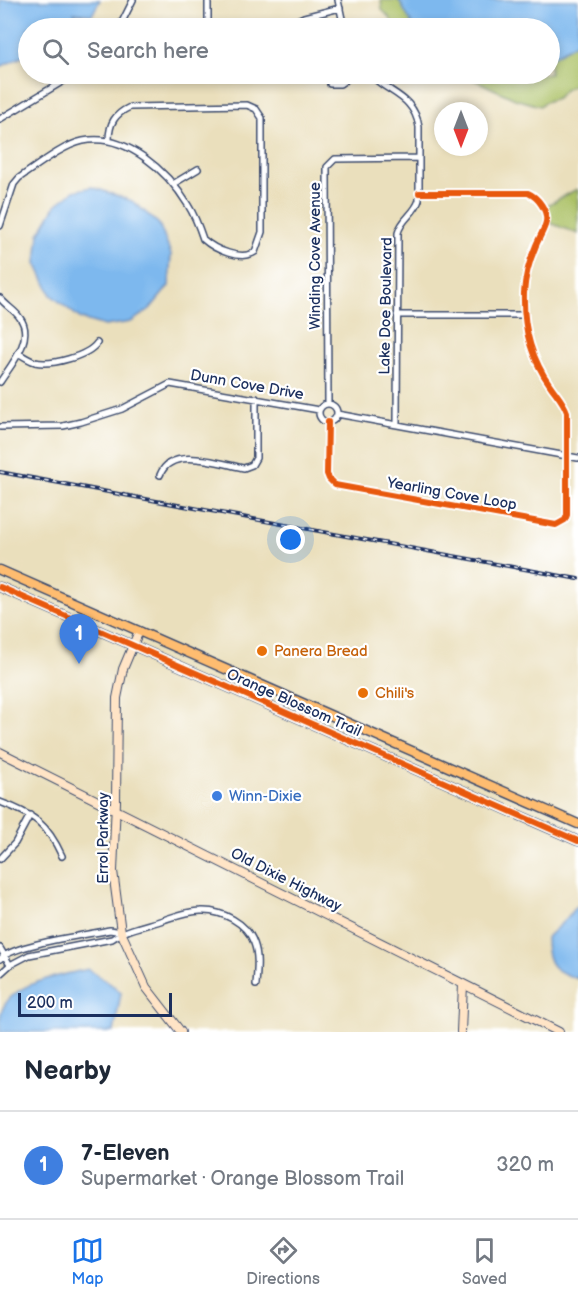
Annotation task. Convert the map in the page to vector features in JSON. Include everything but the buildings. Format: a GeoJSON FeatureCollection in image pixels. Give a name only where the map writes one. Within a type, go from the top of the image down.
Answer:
{"type":"FeatureCollection","features":[{"type":"Feature","properties":{"kind":"main road","name":"Orange Blossom Trail"},"geometry":{"type":"LineString","coordinates":[[0,570],[578,824]]}},
{"type":"Feature","properties":{"kind":"main road"},"geometry":{"type":"LineString","coordinates":[[0,576],[14,576]]}},
{"type":"Feature","properties":{"kind":"main road","name":"Orange Blossom Trail"},"geometry":{"type":"LineString","coordinates":[[0,587],[578,841]]}},
{"type":"Feature","properties":{"kind":"main road"},"geometry":{"type":"LineString","coordinates":[[266,704],[282,704],[292,699]]}},
{"type":"Feature","properties":{"kind":"main road"},"geometry":{"type":"LineString","coordinates":[[291,715],[296,709],[302,707],[316,709]]}},
{"type":"Feature","properties":{"kind":"street"},"geometry":{"type":"LineString","coordinates":[[125,18],[133,0]]}},
{"type":"Feature","properties":{"kind":"street"},"geometry":{"type":"LineString","coordinates":[[208,0],[208,18]]}},
{"type":"Feature","properties":{"kind":"street"},"geometry":{"type":"LineString","coordinates":[[338,0],[342,18]]}},
{"type":"Feature","properties":{"kind":"street"},"geometry":{"type":"LineString","coordinates":[[302,18],[340,8]]}},
{"type":"Feature","properties":{"kind":"street"},"geometry":{"type":"LineString","coordinates":[[0,119],[58,84]]}},
{"type":"Feature","properties":{"kind":"street"},"geometry":{"type":"LineString","coordinates":[[330,84],[340,84]]}},
{"type":"Feature","properties":{"kind":"street","name":"Lake Doe Boulevard"},"geometry":{"type":"LineString","coordinates":[[383,84],[411,105],[418,123],[419,193],[416,208],[402,223],[398,233],[397,424]]}},
{"type":"Feature","properties":{"kind":"street"},"geometry":{"type":"LineString","coordinates":[[0,226],[14,184],[19,178],[76,143],[88,140],[109,140],[134,152],[173,184],[190,208],[203,239],[207,243],[233,254],[253,254],[259,245],[262,232],[262,118],[256,109],[247,105],[130,107],[114,119],[110,126],[109,140]]}},
{"type":"Feature","properties":{"kind":"street","name":"Winding Cove Avenue"},"geometry":{"type":"LineString","coordinates":[[328,404],[327,167],[335,159],[419,159]]}},
{"type":"Feature","properties":{"kind":"street"},"geometry":{"type":"LineString","coordinates":[[173,184],[198,169]]}},
{"type":"Feature","properties":{"kind":"street"},"geometry":{"type":"LineString","coordinates":[[419,193],[528,192],[536,197],[542,206],[546,219],[526,277],[525,315],[533,352],[540,369],[565,405],[568,456]]}},
{"type":"Feature","properties":{"kind":"street"},"geometry":{"type":"LineString","coordinates":[[0,298],[18,315],[23,324],[24,338],[18,353],[0,382]]}},
{"type":"Feature","properties":{"kind":"street"},"geometry":{"type":"LineString","coordinates":[[397,315],[525,315]]}},
{"type":"Feature","properties":{"kind":"street"},"geometry":{"type":"LineString","coordinates":[[18,353],[34,362],[44,362],[87,352],[97,343]]}},
{"type":"Feature","properties":{"kind":"street","name":"Dunn Cove Drive"},"geometry":{"type":"LineString","coordinates":[[0,427],[63,426],[92,419],[122,409],[170,384],[320,410]]}},
{"type":"Feature","properties":{"kind":"street"},"geometry":{"type":"LineString","coordinates":[[160,476],[168,465],[183,458],[244,468],[252,465],[256,458],[256,398]]}},
{"type":"Feature","properties":{"kind":"street"},"geometry":{"type":"LineString","coordinates":[[328,404],[334,406],[337,414],[333,420],[328,422],[321,418],[320,410],[323,405],[328,404]]}},
{"type":"Feature","properties":{"kind":"street"},"geometry":{"type":"LineString","coordinates":[[337,414],[578,458]]}},
{"type":"Feature","properties":{"kind":"street","name":"Yearling Cove Loop"},"geometry":{"type":"LineString","coordinates":[[328,422],[327,474],[328,479],[335,485],[556,525],[566,520],[568,456]]}},
{"type":"Feature","properties":{"kind":"street","name":"Errol Parkway"},"geometry":{"type":"LineString","coordinates":[[139,631],[123,669],[117,698],[113,871],[121,932],[146,987],[181,1032]]}},
{"type":"Feature","properties":{"kind":"street","name":"Old Dixie Highway"},"geometry":{"type":"LineString","coordinates":[[0,752],[559,1032]]}},
{"type":"Feature","properties":{"kind":"street"},"geometry":{"type":"LineString","coordinates":[[0,802],[30,815],[45,826],[62,856]]}},
{"type":"Feature","properties":{"kind":"street"},"geometry":{"type":"LineString","coordinates":[[0,859],[15,843],[30,815]]}},
{"type":"Feature","properties":{"kind":"street"},"geometry":{"type":"LineString","coordinates":[[0,974],[10,964],[29,955],[112,939],[121,932],[194,912],[216,912],[230,917],[245,928],[254,942],[258,963],[256,985]]}},
{"type":"Feature","properties":{"kind":"street"},"geometry":{"type":"LineString","coordinates":[[2,957],[29,946],[110,930],[121,932]]}},
{"type":"Feature","properties":{"kind":"street"},"geometry":{"type":"LineString","coordinates":[[0,948],[2,957],[10,964]]}},
{"type":"Feature","properties":{"kind":"street"},"geometry":{"type":"LineString","coordinates":[[461,1032],[463,984]]}},
{"type":"Feature","properties":{"kind":"green space"},"geometry":{"type":"Polygon","coordinates":[[[381,0],[399,0],[409,18],[390,18],[382,10],[381,0]]]}},
{"type":"Feature","properties":{"kind":"green space"},"geometry":{"type":"Polygon","coordinates":[[[578,42],[578,79],[557,98],[540,106],[515,99],[483,84],[560,84],[560,52],[578,42]]]}},
{"type":"Feature","properties":{"kind":"green space"},"geometry":{"type":"Polygon","coordinates":[[[577,189],[578,234],[550,223],[546,206],[577,189]]]}},
{"type":"Feature","properties":{"kind":"water"},"geometry":{"type":"Polygon","coordinates":[[[0,0],[100,0],[92,15],[74,13],[77,18],[18,18],[18,59],[0,67],[0,0]]]}},
{"type":"Feature","properties":{"kind":"water"},"geometry":{"type":"Polygon","coordinates":[[[399,0],[578,0],[578,42],[560,52],[560,18],[409,18],[399,0]]]}},
{"type":"Feature","properties":{"kind":"water"},"geometry":{"type":"Polygon","coordinates":[[[92,187],[132,201],[159,224],[171,254],[169,286],[150,309],[131,322],[105,326],[81,319],[51,295],[36,263],[39,234],[56,205],[74,191],[92,187]]]}},
{"type":"Feature","properties":{"kind":"water"},"geometry":{"type":"Polygon","coordinates":[[[578,906],[578,979],[553,966],[546,947],[546,938],[578,906]]]}},
{"type":"Feature","properties":{"kind":"water"},"geometry":{"type":"Polygon","coordinates":[[[88,969],[121,993],[114,1032],[0,1032],[1,1013],[15,994],[38,982],[88,969]]]}},
{"type":"Feature","properties":{"kind":"railway"},"geometry":{"type":"LineString","coordinates":[[0,472],[578,579]]}},
{"type":"Feature","properties":{"kind":"cycle path"},"geometry":{"type":"LineString","coordinates":[[328,422],[327,474],[335,485],[556,525],[565,520],[567,515],[567,412],[543,375],[533,352],[524,305],[528,270],[546,222],[544,209],[528,193],[419,193]]}},
{"type":"Feature","properties":{"kind":"cycle path"},"geometry":{"type":"LineString","coordinates":[[0,587],[578,841]]}},
{"type":"Feature","properties":{"kind":"place","name":"Panera Bread"},"geometry":{"type":"Point","coordinates":[262,651]}},
{"type":"Feature","properties":{"kind":"place","name":"7-Eleven"},"geometry":{"type":"Point","coordinates":[79,664]}},
{"type":"Feature","properties":{"kind":"place","name":"Chili's"},"geometry":{"type":"Point","coordinates":[363,693]}},
{"type":"Feature","properties":{"kind":"place","name":"Winn-Dixie"},"geometry":{"type":"Point","coordinates":[217,796]}}]}
